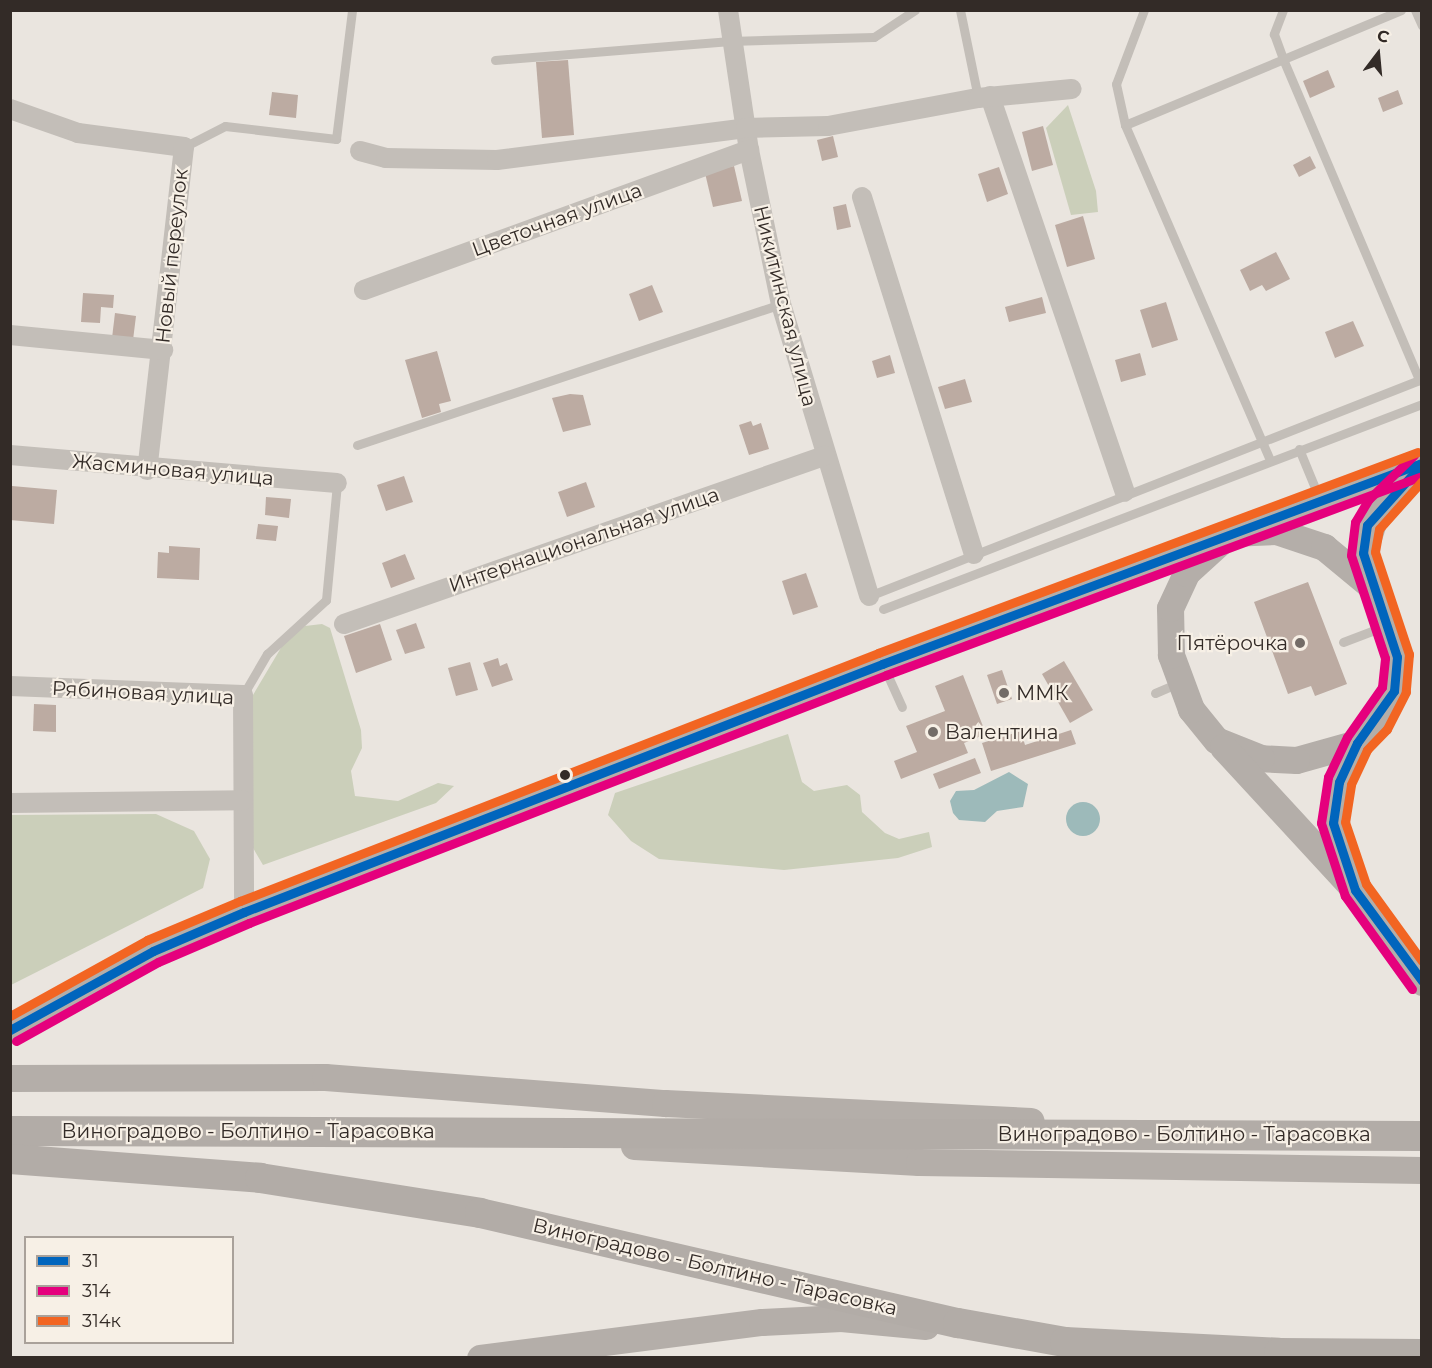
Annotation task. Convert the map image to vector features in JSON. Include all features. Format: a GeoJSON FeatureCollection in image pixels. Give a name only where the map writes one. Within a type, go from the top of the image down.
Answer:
{"type":"FeatureCollection","features":[{"type":"Feature","properties":{"kind":"main road"},"geometry":{"type":"LineString","coordinates":[[10,1030],[153,951],[244,912],[882,664],[1230,533],[1422,464]]}},
{"type":"Feature","properties":{"kind":"main road"},"geometry":{"type":"LineString","coordinates":[[1355,890],[1333,823],[1339,782],[1357,743],[1377,722],[1394,692],[1397,657],[1387,625],[1370,585],[1363,553],[1368,525],[1378,507],[1422,464]]}},
{"type":"Feature","properties":{"kind":"main road"},"geometry":{"type":"LineString","coordinates":[[1370,585],[1324,547],[1276,531],[1230,533],[1186,573],[1170,608],[1171,655],[1191,709],[1216,740],[1355,890],[1422,982]]}},
{"type":"Feature","properties":{"kind":"main road"},"geometry":{"type":"LineString","coordinates":[[1216,740],[1261,758],[1296,760],[1357,743]]}},
{"type":"Feature","properties":{"kind":"main road"},"geometry":{"type":"LineString","coordinates":[[10,1078],[325,1077],[665,1103],[1392,1135]]}},
{"type":"Feature","properties":{"kind":"main road"},"geometry":{"type":"LineString","coordinates":[[339,1130],[919,1162],[1422,1170]]}},
{"type":"Feature","properties":{"kind":"main road","name":"Виноградово - Болтино - Тарасовка"},"geometry":{"type":"LineString","coordinates":[[10,1131],[339,1130],[1422,1136]]}},
{"type":"Feature","properties":{"kind":"main road","name":"Виноградово - Болтино - Тарасовка"},"geometry":{"type":"LineString","coordinates":[[10,1159],[260,1178],[480,1213],[958,1323],[1065,1342],[1280,1353],[1422,1354]]}},
{"type":"Feature","properties":{"kind":"main road"},"geometry":{"type":"LineString","coordinates":[[480,1358],[762,1322],[841,1318],[1065,1342]]}},
{"type":"Feature","properties":{"kind":"street","name":"Никитинская улица"},"geometry":{"type":"LineString","coordinates":[[728,10],[730,41],[749,150],[781,304],[824,456],[876,602]]}},
{"type":"Feature","properties":{"kind":"street"},"geometry":{"type":"LineString","coordinates":[[360,151],[387,158],[497,160],[746,128],[828,126],[984,97],[1072,89]]}},
{"type":"Feature","properties":{"kind":"street"},"geometry":{"type":"LineString","coordinates":[[984,97],[1125,492]]}},
{"type":"Feature","properties":{"kind":"street","name":"Новый переулок"},"geometry":{"type":"LineString","coordinates":[[10,109],[78,133],[184,147],[163,350],[147,470]]}},
{"type":"Feature","properties":{"kind":"street","name":"Цветочная улица"},"geometry":{"type":"LineString","coordinates":[[364,290],[749,150]]}},
{"type":"Feature","properties":{"kind":"street"},"geometry":{"type":"LineString","coordinates":[[862,197],[974,554]]}},
{"type":"Feature","properties":{"kind":"street"},"geometry":{"type":"LineString","coordinates":[[10,335],[163,350]]}},
{"type":"Feature","properties":{"kind":"street","name":"Жасминовая улица"},"geometry":{"type":"LineString","coordinates":[[10,455],[147,470],[337,483]]}},
{"type":"Feature","properties":{"kind":"street","name":"Интернациональная улица"},"geometry":{"type":"LineString","coordinates":[[344,624],[824,456]]}},
{"type":"Feature","properties":{"kind":"street","name":"Рябиновая улица"},"geometry":{"type":"LineString","coordinates":[[10,686],[243,695],[244,912]]}},
{"type":"Feature","properties":{"kind":"street"},"geometry":{"type":"LineString","coordinates":[[10,803],[243,800]]}},
{"type":"Feature","properties":{"kind":"lane"},"geometry":{"type":"LineString","coordinates":[[184,147],[225,126],[336,139],[352,10]]}},
{"type":"Feature","properties":{"kind":"lane"},"geometry":{"type":"LineString","coordinates":[[495,60],[730,41],[874,37],[915,10]]}},
{"type":"Feature","properties":{"kind":"lane"},"geometry":{"type":"LineString","coordinates":[[960,10],[984,97]]}},
{"type":"Feature","properties":{"kind":"lane"},"geometry":{"type":"LineString","coordinates":[[1144,10],[1116,84],[1125,125],[1270,460]]}},
{"type":"Feature","properties":{"kind":"lane"},"geometry":{"type":"LineString","coordinates":[[876,602],[974,554],[1125,492],[1420,379],[1283,59],[1274,34],[1283,10]]}},
{"type":"Feature","properties":{"kind":"lane"},"geometry":{"type":"LineString","coordinates":[[1125,125],[1401,10]]}},
{"type":"Feature","properties":{"kind":"lane"},"geometry":{"type":"LineString","coordinates":[[1415,10],[1422,26]]}},
{"type":"Feature","properties":{"kind":"lane"},"geometry":{"type":"LineString","coordinates":[[357,445],[781,304]]}},
{"type":"Feature","properties":{"kind":"lane"},"geometry":{"type":"LineString","coordinates":[[876,602],[1422,404]]}},
{"type":"Feature","properties":{"kind":"lane"},"geometry":{"type":"LineString","coordinates":[[1299,450],[1320,500]]}},
{"type":"Feature","properties":{"kind":"lane"},"geometry":{"type":"LineString","coordinates":[[243,695],[267,654],[326,600],[337,483]]}},
{"type":"Feature","properties":{"kind":"lane"},"geometry":{"type":"LineString","coordinates":[[1343,642],[1387,625]]}},
{"type":"Feature","properties":{"kind":"lane"},"geometry":{"type":"LineString","coordinates":[[882,664],[902,707]]}},
{"type":"Feature","properties":{"kind":"lane"},"geometry":{"type":"LineString","coordinates":[[1155,693],[1181,682]]}},
{"type":"Feature","properties":{"kind":"green space"},"geometry":{"type":"Polygon","coordinates":[[[1068,105],[1096,191],[1098,212],[1071,215],[1046,128],[1068,105]]]}},
{"type":"Feature","properties":{"kind":"green space"},"geometry":{"type":"Polygon","coordinates":[[[322,624],[330,628],[361,730],[362,748],[351,771],[355,796],[398,801],[438,783],[454,786],[436,803],[263,865],[239,824],[250,700],[285,641],[305,626],[322,624]]]}},
{"type":"Feature","properties":{"kind":"green space"},"geometry":{"type":"Polygon","coordinates":[[[788,734],[802,782],[814,791],[847,785],[860,795],[862,812],[885,833],[899,839],[929,832],[932,847],[898,858],[784,870],[659,859],[631,841],[608,815],[615,793],[788,734]]]}},
{"type":"Feature","properties":{"kind":"green space"},"geometry":{"type":"Polygon","coordinates":[[[156,814],[194,831],[210,859],[203,888],[11,985],[11,815],[156,814]]]}},
{"type":"Feature","properties":{"kind":"water"},"geometry":{"type":"Polygon","coordinates":[[[1009,772],[1028,784],[1023,807],[997,811],[985,822],[959,820],[953,813],[950,801],[956,791],[974,790],[1009,772]]]}},
{"type":"Feature","properties":{"kind":"water"},"geometry":{"type":"Polygon","coordinates":[[[1083,802],[1095,807],[1100,819],[1095,831],[1083,836],[1071,831],[1066,819],[1071,807],[1083,802]]]}},
{"type":"Feature","properties":{"kind":"building"},"geometry":{"type":"Polygon","coordinates":[[[568,60],[574,135],[542,138],[536,62],[568,60]]]}},
{"type":"Feature","properties":{"kind":"building"},"geometry":{"type":"Polygon","coordinates":[[[1328,70],[1335,87],[1310,98],[1303,81],[1328,70]]]}},
{"type":"Feature","properties":{"kind":"building"},"geometry":{"type":"Polygon","coordinates":[[[1398,90],[1403,104],[1383,112],[1378,98],[1398,90]]]}},
{"type":"Feature","properties":{"kind":"building"},"geometry":{"type":"Polygon","coordinates":[[[272,92],[298,95],[296,118],[269,115],[272,92]]]}},
{"type":"Feature","properties":{"kind":"building"},"geometry":{"type":"Polygon","coordinates":[[[1043,126],[1053,165],[1032,171],[1022,132],[1043,126]]]}},
{"type":"Feature","properties":{"kind":"building"},"geometry":{"type":"Polygon","coordinates":[[[833,136],[838,157],[822,161],[817,140],[833,136]]]}},
{"type":"Feature","properties":{"kind":"building"},"geometry":{"type":"Polygon","coordinates":[[[1310,156],[1316,168],[1299,177],[1293,165],[1310,156]]]}},
{"type":"Feature","properties":{"kind":"building"},"geometry":{"type":"Polygon","coordinates":[[[734,166],[742,201],[713,207],[705,173],[734,166]]]}},
{"type":"Feature","properties":{"kind":"building"},"geometry":{"type":"Polygon","coordinates":[[[999,167],[1008,194],[987,202],[978,174],[999,167]]]}},
{"type":"Feature","properties":{"kind":"building"},"geometry":{"type":"Polygon","coordinates":[[[846,204],[851,227],[837,230],[833,207],[846,204]]]}},
{"type":"Feature","properties":{"kind":"building"},"geometry":{"type":"Polygon","coordinates":[[[1083,216],[1095,259],[1067,267],[1055,225],[1083,216]]]}},
{"type":"Feature","properties":{"kind":"building"},"geometry":{"type":"Polygon","coordinates":[[[1276,252],[1290,279],[1266,291],[1262,285],[1250,291],[1240,270],[1276,252]]]}},
{"type":"Feature","properties":{"kind":"building"},"geometry":{"type":"Polygon","coordinates":[[[652,285],[663,312],[639,321],[629,294],[652,285]]]}},
{"type":"Feature","properties":{"kind":"building"},"geometry":{"type":"Polygon","coordinates":[[[83,293],[114,295],[113,308],[101,307],[100,323],[81,322],[83,293]]]}},
{"type":"Feature","properties":{"kind":"building"},"geometry":{"type":"Polygon","coordinates":[[[1042,297],[1046,313],[1009,322],[1005,307],[1042,297]]]}},
{"type":"Feature","properties":{"kind":"building"},"geometry":{"type":"Polygon","coordinates":[[[1166,302],[1178,340],[1152,348],[1140,310],[1166,302]]]}},
{"type":"Feature","properties":{"kind":"building"},"geometry":{"type":"Polygon","coordinates":[[[115,313],[136,316],[133,340],[112,338],[115,313]]]}},
{"type":"Feature","properties":{"kind":"building"},"geometry":{"type":"Polygon","coordinates":[[[1353,321],[1364,346],[1335,358],[1325,332],[1353,321]]]}},
{"type":"Feature","properties":{"kind":"building"},"geometry":{"type":"Polygon","coordinates":[[[437,351],[451,401],[439,404],[441,412],[422,418],[405,360],[437,351]]]}},
{"type":"Feature","properties":{"kind":"building"},"geometry":{"type":"Polygon","coordinates":[[[1140,353],[1146,375],[1121,382],[1115,360],[1140,353]]]}},
{"type":"Feature","properties":{"kind":"building"},"geometry":{"type":"Polygon","coordinates":[[[890,355],[895,373],[877,378],[872,361],[890,355]]]}},
{"type":"Feature","properties":{"kind":"building"},"geometry":{"type":"Polygon","coordinates":[[[965,379],[972,402],[945,409],[938,387],[965,379]]]}},
{"type":"Feature","properties":{"kind":"building"},"geometry":{"type":"Polygon","coordinates":[[[570,394],[583,395],[591,425],[563,432],[552,398],[570,394]]]}},
{"type":"Feature","properties":{"kind":"building"},"geometry":{"type":"Polygon","coordinates":[[[751,421],[753,426],[761,423],[769,449],[749,455],[739,425],[751,421]]]}},
{"type":"Feature","properties":{"kind":"building"},"geometry":{"type":"Polygon","coordinates":[[[404,476],[413,502],[386,511],[377,485],[404,476]]]}},
{"type":"Feature","properties":{"kind":"building"},"geometry":{"type":"Polygon","coordinates":[[[586,482],[595,507],[567,517],[558,492],[586,482]]]}},
{"type":"Feature","properties":{"kind":"building"},"geometry":{"type":"Polygon","coordinates":[[[12,486],[57,490],[54,524],[10,520],[12,486]]]}},
{"type":"Feature","properties":{"kind":"building"},"geometry":{"type":"Polygon","coordinates":[[[266,497],[291,499],[289,518],[265,515],[266,497]]]}},
{"type":"Feature","properties":{"kind":"building"},"geometry":{"type":"Polygon","coordinates":[[[258,524],[278,526],[276,541],[256,539],[258,524]]]}},
{"type":"Feature","properties":{"kind":"building"},"geometry":{"type":"Polygon","coordinates":[[[169,546],[200,548],[199,580],[157,578],[158,552],[169,553],[169,546]]]}},
{"type":"Feature","properties":{"kind":"building"},"geometry":{"type":"Polygon","coordinates":[[[405,554],[415,579],[391,588],[382,563],[405,554]]]}},
{"type":"Feature","properties":{"kind":"building"},"geometry":{"type":"Polygon","coordinates":[[[806,573],[818,607],[793,615],[782,581],[806,573]]]}},
{"type":"Feature","properties":{"kind":"building","name":"Пятёрочка"},"geometry":{"type":"Polygon","coordinates":[[[1308,582],[1347,684],[1315,696],[1311,686],[1288,694],[1254,602],[1308,582]]]}},
{"type":"Feature","properties":{"kind":"building"},"geometry":{"type":"Polygon","coordinates":[[[416,623],[425,648],[405,654],[396,630],[416,623]]]}},
{"type":"Feature","properties":{"kind":"building"},"geometry":{"type":"Polygon","coordinates":[[[380,624],[392,660],[356,673],[344,636],[380,624]]]}},
{"type":"Feature","properties":{"kind":"building"},"geometry":{"type":"Polygon","coordinates":[[[498,658],[500,666],[507,663],[513,680],[492,687],[483,663],[498,658]]]}},
{"type":"Feature","properties":{"kind":"building"},"geometry":{"type":"Polygon","coordinates":[[[1064,661],[1093,710],[1070,723],[1042,674],[1064,661]]]}},
{"type":"Feature","properties":{"kind":"building"},"geometry":{"type":"Polygon","coordinates":[[[470,662],[478,690],[456,696],[448,668],[470,662]]]}},
{"type":"Feature","properties":{"kind":"building"},"geometry":{"type":"Polygon","coordinates":[[[1002,670],[1012,699],[997,704],[987,675],[1002,670]]]}},
{"type":"Feature","properties":{"kind":"building"},"geometry":{"type":"Polygon","coordinates":[[[963,675],[986,734],[964,743],[968,753],[901,779],[894,761],[917,752],[906,726],[945,711],[935,686],[963,675]]]}},
{"type":"Feature","properties":{"kind":"building"},"geometry":{"type":"Polygon","coordinates":[[[34,704],[56,705],[56,732],[33,731],[34,704]]]}},
{"type":"Feature","properties":{"kind":"building"},"geometry":{"type":"Polygon","coordinates":[[[1071,730],[1076,744],[991,771],[982,743],[1021,731],[1025,745],[1071,730]]]}},
{"type":"Feature","properties":{"kind":"building"},"geometry":{"type":"Polygon","coordinates":[[[975,758],[981,773],[939,789],[933,774],[975,758]]]}},
{"type":"Feature","properties":{"kind":"transit line","name":"314к"},"geometry":{"type":"LineString","coordinates":[[10,1016],[147,940],[240,901],[878,653],[1418,452]]}},
{"type":"Feature","properties":{"kind":"transit line","name":"314"},"geometry":{"type":"LineString","coordinates":[[1412,989],[1345,896],[1321,823],[1328,777],[1347,737],[1382,687],[1385,658],[1351,555],[1355,522],[1369,499],[1414,455]]}},
{"type":"Feature","properties":{"kind":"transit line","name":"31"},"geometry":{"type":"LineString","coordinates":[[10,1030],[153,951],[244,912],[882,664],[1422,463]]}},
{"type":"Feature","properties":{"kind":"transit line","name":"31"},"geometry":{"type":"LineString","coordinates":[[1422,464],[1367,525],[1363,553],[1397,657],[1394,691],[1357,743],[1339,782],[1333,823],[1355,890],[1422,981]]}},
{"type":"Feature","properties":{"kind":"transit line","name":"314"},"geometry":{"type":"LineString","coordinates":[[16,1041],[158,962],[249,923],[886,675],[1422,476]]}},
{"type":"Feature","properties":{"kind":"transit line","name":"314к"},"geometry":{"type":"LineString","coordinates":[[1422,481],[1379,529],[1375,552],[1409,654],[1406,692],[1387,729],[1367,750],[1351,785],[1345,822],[1366,884],[1422,961]]}},
{"type":"Feature","properties":{"kind":"place","name":"Пятёрочка"},"geometry":{"type":"Point","coordinates":[1300,643]}},
{"type":"Feature","properties":{"kind":"place","name":"ММК"},"geometry":{"type":"Point","coordinates":[1004,693]}},
{"type":"Feature","properties":{"kind":"place","name":"Валентина"},"geometry":{"type":"Point","coordinates":[933,732]}}]}
